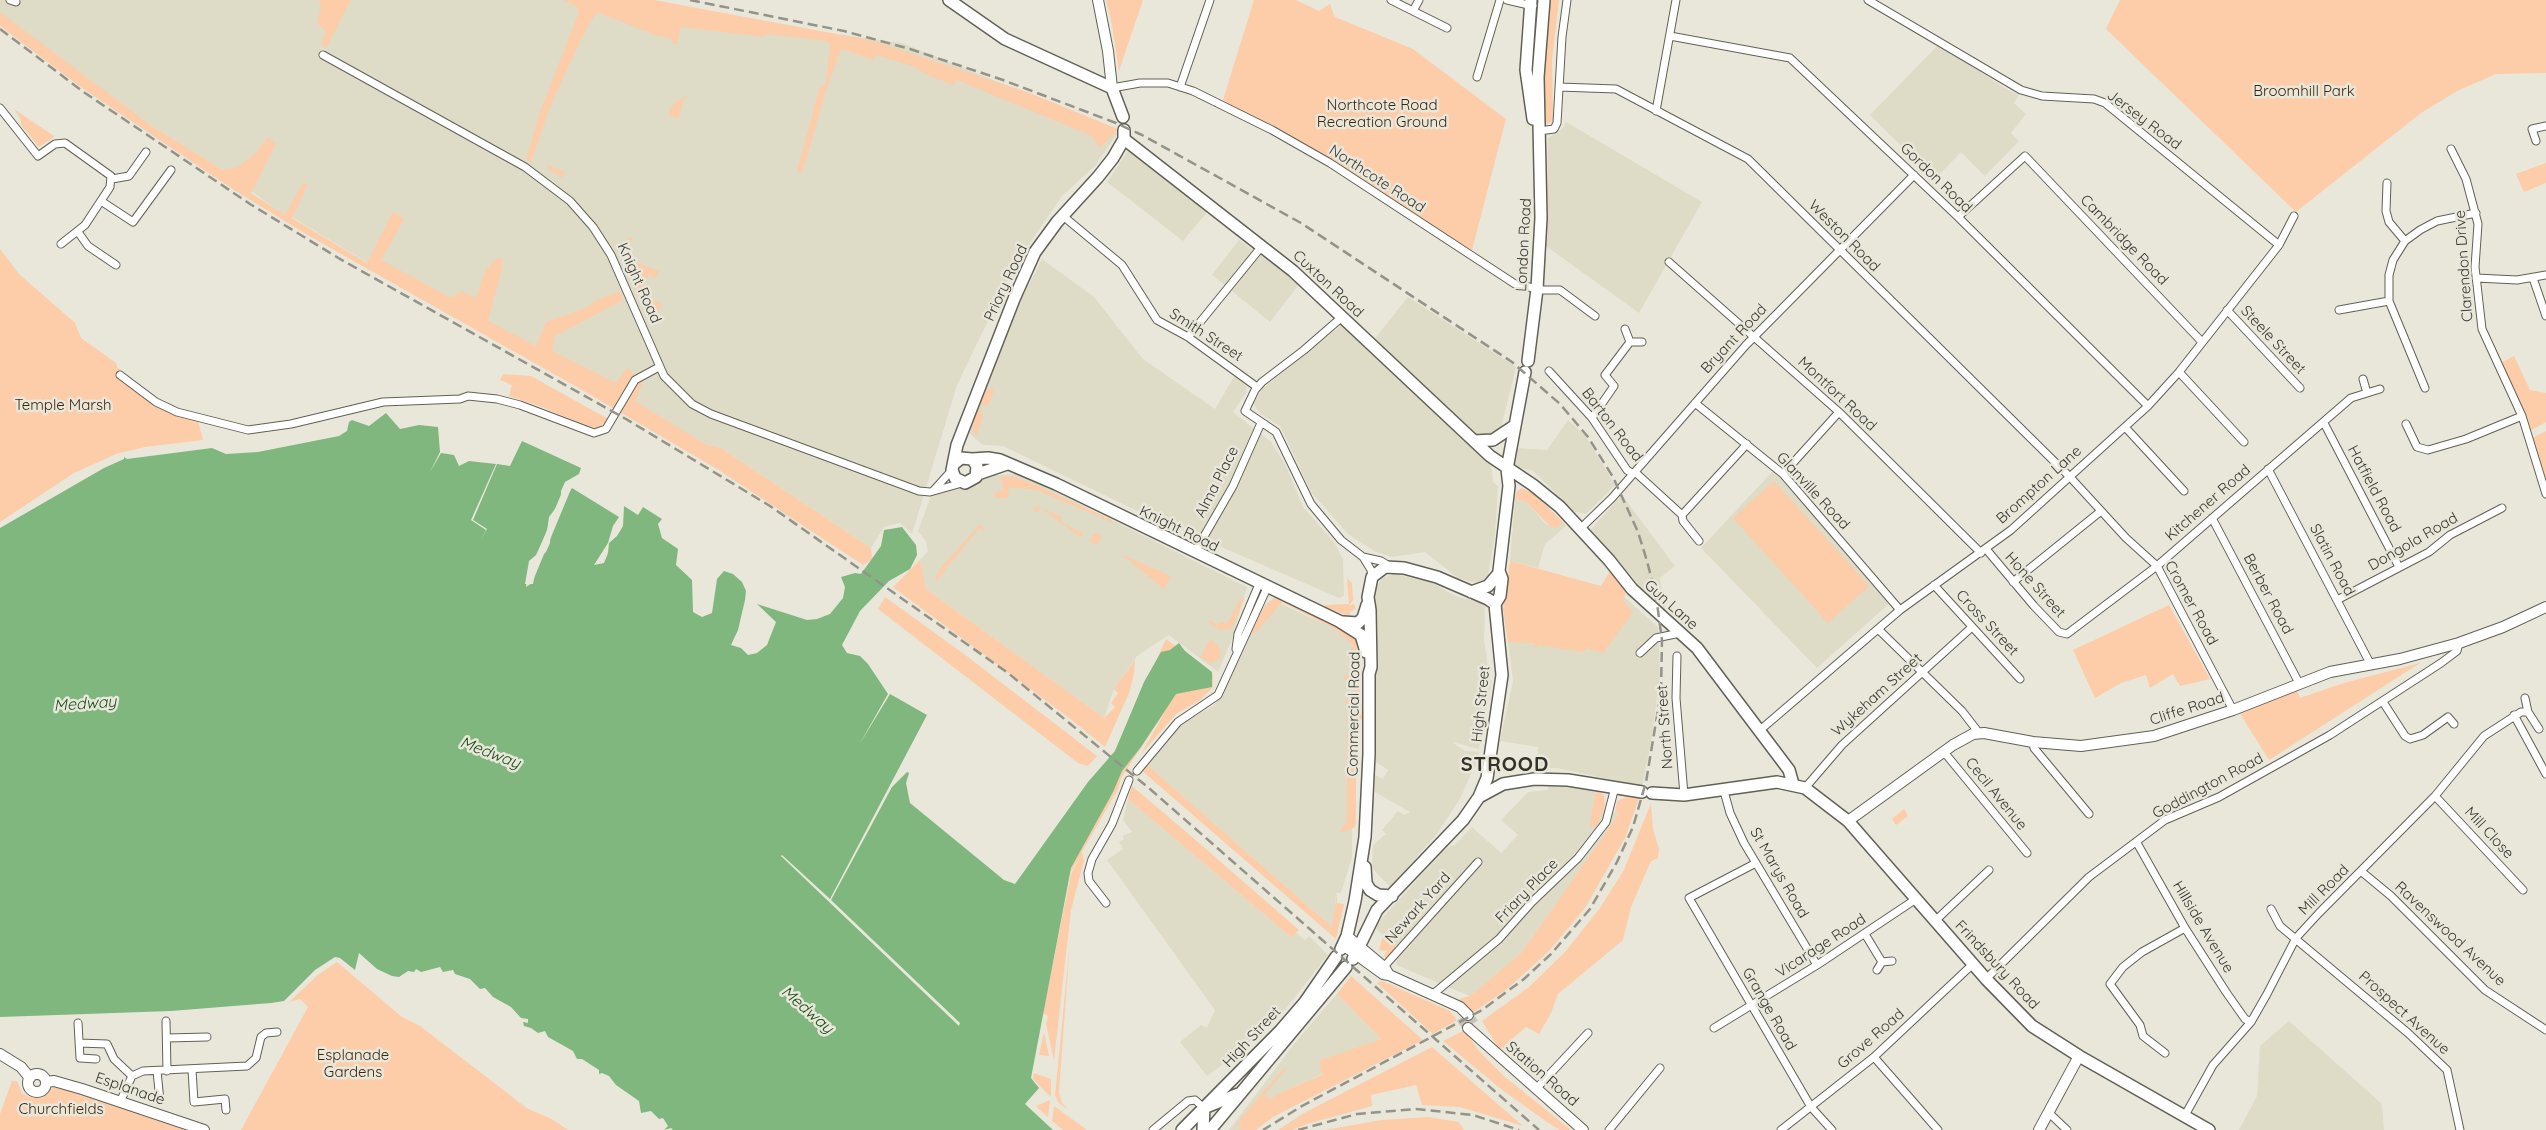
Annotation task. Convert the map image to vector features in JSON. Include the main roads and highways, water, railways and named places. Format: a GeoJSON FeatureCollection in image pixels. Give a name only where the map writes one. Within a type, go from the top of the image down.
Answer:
{"type":"FeatureCollection","features":[{"type":"Feature","properties":{"kind":"main road"},"geometry":{"type":"LineString","coordinates":[[949,0],[1005,39],[1112,88],[1123,116]]}},
{"type":"Feature","properties":{"kind":"main road","name":"London Road"},"geometry":{"type":"LineString","coordinates":[[1507,469],[1527,366],[1537,289],[1542,202],[1539,131],[1535,128],[1527,76],[1537,3]]}},
{"type":"Feature","properties":{"kind":"main road","name":"Priory Road"},"geometry":{"type":"LineString","coordinates":[[954,466],[957,445],[998,336],[1035,252],[1063,216],[1098,177],[1124,135]]}},
{"type":"Feature","properties":{"kind":"main road","name":"Cuxton Road"},"geometry":{"type":"LineString","coordinates":[[1124,135],[1302,279],[1474,441],[1507,469]]}},
{"type":"Feature","properties":{"kind":"main road"},"geometry":{"type":"LineString","coordinates":[[1474,441],[1493,440],[1514,426]]}},
{"type":"Feature","properties":{"kind":"main road"},"geometry":{"type":"LineString","coordinates":[[962,432],[970,458],[977,466],[978,474]]}},
{"type":"Feature","properties":{"kind":"main road"},"geometry":{"type":"LineString","coordinates":[[970,458],[961,458],[954,466],[955,478],[962,483],[972,482],[978,474],[1007,464]]}},
{"type":"Feature","properties":{"kind":"main road","name":"Knight Road"},"geometry":{"type":"LineString","coordinates":[[970,458],[988,458],[1056,484],[1263,586],[1339,621],[1359,633],[1364,639],[1369,674]]}},
{"type":"Feature","properties":{"kind":"main road","name":"Gun Lane"},"geometry":{"type":"LineString","coordinates":[[1507,469],[1550,498],[1581,528],[1632,589],[1702,655],[1788,770],[1793,784]]}},
{"type":"Feature","properties":{"kind":"main road","name":"High Street"},"geometry":{"type":"LineString","coordinates":[[1210,1130],[1354,957],[1372,918],[1463,820],[1479,798],[1489,768],[1502,675],[1495,604],[1500,596],[1502,579],[1499,573],[1509,486],[1507,469]]}},
{"type":"Feature","properties":{"kind":"main road","name":"Commercial Road"},"geometry":{"type":"LineString","coordinates":[[1392,896],[1376,894],[1368,888],[1364,876],[1363,853],[1371,634],[1368,603],[1372,577],[1378,570],[1390,566],[1437,577],[1470,592]]}},
{"type":"Feature","properties":{"kind":"main road"},"geometry":{"type":"LineString","coordinates":[[1470,592],[1488,586],[1499,573]]}},
{"type":"Feature","properties":{"kind":"main road"},"geometry":{"type":"LineString","coordinates":[[1470,592],[1495,604]]}},
{"type":"Feature","properties":{"kind":"main road","name":"Knight Road"},"geometry":{"type":"LineString","coordinates":[[1339,621],[1358,623],[1363,618],[1368,603]]}},
{"type":"Feature","properties":{"kind":"main road"},"geometry":{"type":"LineString","coordinates":[[1489,768],[1503,784]]}},
{"type":"Feature","properties":{"kind":"main road"},"geometry":{"type":"LineString","coordinates":[[1479,798],[1503,784],[1534,779],[1560,779],[1647,792],[1684,795],[1724,791],[1777,782],[1793,784]]}},
{"type":"Feature","properties":{"kind":"main road","name":"Frindsbury Road"},"geometry":{"type":"LineString","coordinates":[[1793,784],[1805,788],[1848,822],[1974,963],[1986,979],[2032,1026],[2079,1056],[2209,1130]]}},
{"type":"Feature","properties":{"kind":"main road","name":"Commercial Road"},"geometry":{"type":"LineString","coordinates":[[1342,947],[1363,853]]}},
{"type":"Feature","properties":{"kind":"main road","name":"High Street"},"geometry":{"type":"LineString","coordinates":[[1182,1130],[1280,1031],[1305,1002],[1342,947]]}},
{"type":"Feature","properties":{"kind":"main road"},"geometry":{"type":"LineString","coordinates":[[1203,1130],[1204,1108],[1242,1092]]}},
{"type":"Feature","properties":{"kind":"water","name":"Medway"},"geometry":{"type":"Polygon","coordinates":[[[386,413],[400,429],[419,425],[438,427],[440,452],[430,472],[441,453],[454,455],[459,466],[469,461],[496,464],[471,520],[486,530],[481,540],[487,529],[473,520],[497,464],[510,466],[522,441],[581,468],[579,474],[565,482],[561,491],[561,501],[549,517],[547,531],[536,555],[529,561],[525,584],[533,584],[538,559],[546,552],[550,543],[551,529],[562,502],[572,488],[619,517],[613,526],[608,543],[594,565],[604,563],[609,543],[617,536],[623,526],[624,506],[638,515],[643,507],[662,519],[658,524],[662,538],[678,549],[676,565],[692,580],[693,612],[702,617],[712,613],[717,579],[724,571],[733,574],[742,582],[746,591],[745,600],[738,630],[731,645],[741,648],[748,655],[757,653],[767,645],[776,622],[757,604],[807,620],[817,619],[830,614],[843,598],[845,587],[841,577],[855,573],[861,574],[881,546],[884,530],[902,527],[916,545],[917,555],[910,569],[889,581],[860,611],[842,645],[847,653],[860,656],[868,664],[888,694],[859,745],[890,694],[927,715],[830,899],[781,856],[959,1026],[960,1023],[831,900],[892,787],[907,772],[909,773],[906,783],[910,803],[1004,880],[1015,884],[1088,782],[1115,751],[1144,682],[1161,652],[1170,650],[1179,643],[1185,651],[1212,672],[1212,687],[1176,694],[1141,747],[1122,771],[1113,792],[1071,868],[1031,1078],[1039,1088],[1025,1104],[1053,1130],[673,1130],[671,1128],[664,1130],[668,1126],[663,1118],[659,1119],[651,1111],[641,1113],[639,1101],[616,1085],[609,1076],[602,1073],[599,1074],[599,1070],[582,1059],[577,1059],[573,1051],[548,1037],[545,1031],[538,1033],[524,1026],[523,1022],[528,1023],[528,1019],[521,1018],[511,1007],[493,997],[485,988],[480,989],[470,979],[455,974],[453,970],[443,972],[440,967],[421,972],[416,969],[414,972],[408,971],[399,977],[392,976],[377,969],[359,953],[355,970],[340,958],[335,957],[315,970],[284,1001],[171,1011],[0,1017],[0,528],[104,468],[124,459],[124,457],[127,459],[212,448],[226,454],[258,452],[339,436],[347,431],[349,422],[352,420],[369,426],[386,413]]]}},
{"type":"Feature","properties":{"kind":"tunnel"},"geometry":{"type":"LineString","coordinates":[[1468,1015],[1474,1024]]}},
{"type":"Feature","properties":{"kind":"tunnel"},"geometry":{"type":"LineString","coordinates":[[1461,1018],[1468,1028]]}},
{"type":"Feature","properties":{"kind":"railway"},"geometry":{"type":"LineString","coordinates":[[690,0],[844,31],[910,49],[1003,80],[1116,123],[1142,135],[1301,223],[1512,362],[1560,404],[1588,437],[1613,477],[1638,532],[1647,561],[1656,596],[1662,640],[1661,692],[1646,782],[1633,827],[1617,862],[1590,909],[1551,954],[1524,979],[1482,1010],[1302,1106],[1263,1130]]}},
{"type":"Feature","properties":{"kind":"railway"},"geometry":{"type":"LineString","coordinates":[[0,29],[85,93],[250,204],[340,259],[626,419],[770,506],[1008,673],[1150,789],[1539,1130]]}},
{"type":"Feature","properties":{"kind":"railway"},"geometry":{"type":"LineString","coordinates":[[1298,1130],[1357,1114],[1416,1109],[1473,1115],[1519,1130]]}},
{"type":"Feature","properties":{"kind":"district","name":"STROOD"},"geometry":{"type":"Point","coordinates":[1505,765]}},
{"type":"Feature","properties":{"kind":"park label","name":"Broomhill Park"},"geometry":{"type":"Point","coordinates":[2304,91]}},
{"type":"Feature","properties":{"kind":"park label","name":"Northcote Road Recreation Ground"},"geometry":{"type":"Point","coordinates":[1382,114]}},
{"type":"Feature","properties":{"kind":"park label","name":"Temple Marsh"},"geometry":{"type":"Point","coordinates":[63,405]}},
{"type":"Feature","properties":{"kind":"park label","name":"Esplanade Gardens"},"geometry":{"type":"Point","coordinates":[353,1064]}},
{"type":"Feature","properties":{"kind":"park label","name":"Churchfields"},"geometry":{"type":"Point","coordinates":[61,1109]}}]}
